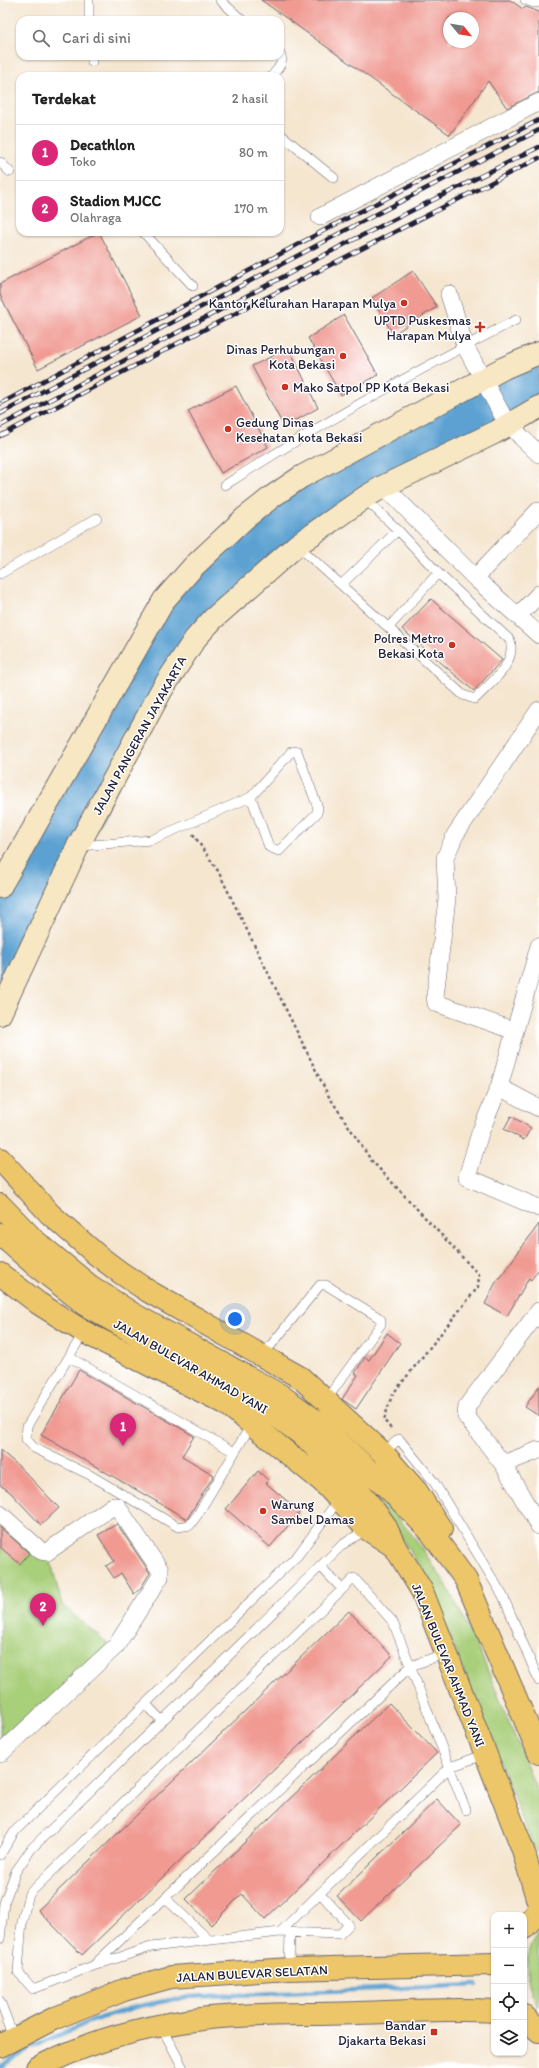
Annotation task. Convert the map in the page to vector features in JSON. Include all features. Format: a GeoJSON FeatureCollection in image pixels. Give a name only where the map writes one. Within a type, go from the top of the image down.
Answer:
{"type":"FeatureCollection","features":[{"type":"Feature","properties":{"kind":"main road"},"geometry":{"type":"LineString","coordinates":[[0,1159],[8,1176],[97,1255],[120,1273],[301,1378],[326,1400],[383,1453],[417,1492],[444,1533],[466,1580]]}},
{"type":"Feature","properties":{"kind":"main road","name":"JALAN BULEVAR AHMAD YANI"},"geometry":{"type":"LineString","coordinates":[[0,1205],[34,1240],[90,1286],[132,1314],[280,1395],[311,1430],[358,1489],[385,1525],[395,1547],[422,1592],[486,1754],[531,1855],[539,1905]]}},
{"type":"Feature","properties":{"kind":"main road","name":"JALAN BULEVAR AHMAD YANI"},"geometry":{"type":"LineString","coordinates":[[0,1234],[35,1265],[90,1307],[260,1404],[311,1430],[392,1492],[430,1531],[466,1580],[539,1753]]}},
{"type":"Feature","properties":{"kind":"main road"},"geometry":{"type":"LineString","coordinates":[[0,1274],[38,1303],[84,1332],[227,1404],[340,1498],[367,1529],[395,1547]]}},
{"type":"Feature","properties":{"kind":"main road"},"geometry":{"type":"LineString","coordinates":[[527,1925],[539,1911]]}},
{"type":"Feature","properties":{"kind":"main road","name":"JALAN BULEVAR SELATAN"},"geometry":{"type":"LineString","coordinates":[[7,2042],[53,2019],[124,1990],[171,1977],[289,1969],[489,1967]]}},
{"type":"Feature","properties":{"kind":"main road"},"geometry":{"type":"LineString","coordinates":[[40,2067],[86,2046],[161,2026],[202,2019],[490,2007]]}},
{"type":"Feature","properties":{"kind":"main road"},"geometry":{"type":"LineString","coordinates":[[527,2019],[539,2031]]}},
{"type":"Feature","properties":{"kind":"street"},"geometry":{"type":"LineString","coordinates":[[320,217],[539,102]]}},
{"type":"Feature","properties":{"kind":"street"},"geometry":{"type":"LineString","coordinates":[[449,294],[465,346],[485,382],[506,419],[539,454]]}},
{"type":"Feature","properties":{"kind":"street"},"geometry":{"type":"LineString","coordinates":[[0,888],[164,600],[193,567],[245,518],[301,477],[539,353]]}},
{"type":"Feature","properties":{"kind":"street","name":"JALAN PANGERAN JAYAKARTA"},"geometry":{"type":"LineString","coordinates":[[0,1014],[78,846],[161,691],[186,650],[213,619],[297,545],[364,498],[384,486],[494,433],[506,419],[539,407]]}},
{"type":"Feature","properties":{"kind":"street"},"geometry":{"type":"LineString","coordinates":[[384,486],[475,578],[539,635]]}},
{"type":"Feature","properties":{"kind":"street"},"geometry":{"type":"LineString","coordinates":[[475,578],[538,511]]}},
{"type":"Feature","properties":{"kind":"street"},"geometry":{"type":"LineString","coordinates":[[518,616],[539,594]]}},
{"type":"Feature","properties":{"kind":"street"},"geometry":{"type":"LineString","coordinates":[[515,1031],[436,1003],[435,996],[448,899],[445,858],[455,835],[539,710]]}},
{"type":"Feature","properties":{"kind":"street"},"geometry":{"type":"LineString","coordinates":[[539,946],[499,1087],[480,1133],[467,1177],[539,1208]]}},
{"type":"Feature","properties":{"kind":"street"},"geometry":{"type":"LineString","coordinates":[[499,1087],[539,1108]]}},
{"type":"Feature","properties":{"kind":"street"},"geometry":{"type":"LineString","coordinates":[[539,1311],[467,1406],[465,1411],[466,1416],[503,1464],[539,1526]]}},
{"type":"Feature","properties":{"kind":"street"},"geometry":{"type":"LineString","coordinates":[[503,1464],[539,1450]]}},
{"type":"Feature","properties":{"kind":"street"},"geometry":{"type":"LineString","coordinates":[[0,1514],[41,1551],[47,1552],[113,1506],[117,1506],[160,1570],[160,1577],[116,1646],[0,1754]]}},
{"type":"Feature","properties":{"kind":"lane"},"geometry":{"type":"LineString","coordinates":[[89,0],[89,16]]}},
{"type":"Feature","properties":{"kind":"lane"},"geometry":{"type":"LineString","coordinates":[[220,0],[238,16]]}},
{"type":"Feature","properties":{"kind":"lane"},"geometry":{"type":"LineString","coordinates":[[525,0],[534,3],[539,2]]}},
{"type":"Feature","properties":{"kind":"lane"},"geometry":{"type":"LineString","coordinates":[[275,72],[282,63],[282,60]]}},
{"type":"Feature","properties":{"kind":"lane"},"geometry":{"type":"LineString","coordinates":[[284,137],[334,178]]}},
{"type":"Feature","properties":{"kind":"lane"},"geometry":{"type":"LineString","coordinates":[[0,162],[10,172]]}},
{"type":"Feature","properties":{"kind":"lane"},"geometry":{"type":"LineString","coordinates":[[147,236],[193,286]]}},
{"type":"Feature","properties":{"kind":"lane"},"geometry":{"type":"LineString","coordinates":[[225,485],[283,448],[465,346],[516,320]]}},
{"type":"Feature","properties":{"kind":"lane"},"geometry":{"type":"LineString","coordinates":[[297,545],[342,584],[463,695],[475,699],[508,663],[512,648],[510,640],[438,574],[398,530],[364,498]]}},
{"type":"Feature","properties":{"kind":"lane"},"geometry":{"type":"LineString","coordinates":[[0,574],[97,518]]}},
{"type":"Feature","properties":{"kind":"lane"},"geometry":{"type":"LineString","coordinates":[[342,584],[398,530]]}},
{"type":"Feature","properties":{"kind":"lane"},"geometry":{"type":"LineString","coordinates":[[389,627],[438,574]]}},
{"type":"Feature","properties":{"kind":"lane"},"geometry":{"type":"LineString","coordinates":[[78,846],[151,840],[187,825],[251,797],[291,752],[298,751],[318,808],[317,813],[279,851],[274,850],[269,847],[251,797]]}},
{"type":"Feature","properties":{"kind":"lane"},"geometry":{"type":"LineString","coordinates":[[263,1355],[320,1285],[326,1285],[378,1317],[381,1320],[381,1324],[326,1400]]}},
{"type":"Feature","properties":{"kind":"lane"},"geometry":{"type":"LineString","coordinates":[[84,1332],[27,1426],[26,1439],[34,1448],[90,1475],[178,1527],[190,1525],[198,1514],[251,1425]]}},
{"type":"Feature","properties":{"kind":"lane"},"geometry":{"type":"LineString","coordinates":[[69,1357],[234,1452]]}},
{"type":"Feature","properties":{"kind":"lane"},"geometry":{"type":"LineString","coordinates":[[383,1453],[399,1439],[434,1482],[502,1596],[539,1681]]}},
{"type":"Feature","properties":{"kind":"lane"},"geometry":{"type":"LineString","coordinates":[[0,1855],[15,1832],[298,1555],[340,1498]]}},
{"type":"Feature","properties":{"kind":"lane"},"geometry":{"type":"LineString","coordinates":[[0,1939],[4,1903],[16,1871],[32,1848],[342,1545],[367,1529]]}},
{"type":"Feature","properties":{"kind":"lane"},"geometry":{"type":"LineString","coordinates":[[320,1566],[342,1589]]}},
{"type":"Feature","properties":{"kind":"lane"},"geometry":{"type":"LineString","coordinates":[[320,1894],[348,1925],[340,1934],[280,1932],[151,1947],[93,1966],[34,1989],[18,1972],[22,1920],[29,1894],[354,1578],[394,1622],[466,1810]]}},
{"type":"Feature","properties":{"kind":"lane"},"geometry":{"type":"LineString","coordinates":[[93,1966],[411,1666],[446,1653]]}},
{"type":"Feature","properties":{"kind":"lane"},"geometry":{"type":"LineString","coordinates":[[146,1704],[162,1721]]}},
{"type":"Feature","properties":{"kind":"lane"},"geometry":{"type":"LineString","coordinates":[[280,1932],[450,1767],[486,1754]]}},
{"type":"Feature","properties":{"kind":"lane"},"geometry":{"type":"LineString","coordinates":[[165,1898],[209,1940]]}},
{"type":"Feature","properties":{"kind":"lane"},"geometry":{"type":"LineString","coordinates":[[289,1969],[290,1932]]}},
{"type":"Feature","properties":{"kind":"lane"},"geometry":{"type":"LineString","coordinates":[[0,2002],[7,2042]]}},
{"type":"Feature","properties":{"kind":"lane"},"geometry":{"type":"LineString","coordinates":[[161,2026],[183,2068]]}},
{"type":"Feature","properties":{"kind":"path"},"geometry":{"type":"LineString","coordinates":[[187,825],[218,871],[328,1095],[371,1160],[479,1275],[478,1287],[392,1395],[384,1420],[399,1439]]}},
{"type":"Feature","properties":{"kind":"green space"},"geometry":{"type":"Polygon","coordinates":[[[381,1498],[414,1537],[447,1586],[480,1652],[539,1795],[539,1853],[534,1849],[425,1574],[378,1503],[381,1498]]]}},
{"type":"Feature","properties":{"kind":"green space"},"geometry":{"type":"Polygon","coordinates":[[[0,1518],[50,1559],[62,1605],[112,1647],[0,1749],[0,1518]]]}},
{"type":"Feature","properties":{"kind":"green space"},"geometry":{"type":"Polygon","coordinates":[[[539,1934],[539,2006],[530,1988],[527,1970],[530,1951],[539,1934]]]}},
{"type":"Feature","properties":{"kind":"water"},"geometry":{"type":"Polygon","coordinates":[[[539,354],[539,407],[384,486],[195,639],[0,1014],[0,887],[164,600],[245,518],[539,354]]]}},
{"type":"Feature","properties":{"kind":"building"},"geometry":{"type":"Polygon","coordinates":[[[261,0],[510,0],[523,9],[526,7],[539,12],[539,92],[507,108],[488,81],[450,135],[261,0]]]}},
{"type":"Feature","properties":{"kind":"building"},"geometry":{"type":"Polygon","coordinates":[[[91,236],[101,236],[142,315],[38,369],[0,295],[0,284],[91,236]]]}},
{"type":"Feature","properties":{"kind":"building","name":"Kantor Kelurahan Harapan Mulya"},"geometry":{"type":"Polygon","coordinates":[[[413,271],[437,307],[393,334],[372,298],[413,271]]]}},
{"type":"Feature","properties":{"kind":"building","name":"Dinas Perhubungan Kota Bekasi"},"geometry":{"type":"Polygon","coordinates":[[[344,315],[378,375],[341,395],[308,338],[344,315]]]}},
{"type":"Feature","properties":{"kind":"building","name":"Mako Satpol PP Kota Bekasi"},"geometry":{"type":"Polygon","coordinates":[[[289,348],[318,408],[284,427],[252,366],[289,348]]]}},
{"type":"Feature","properties":{"kind":"building","name":"Gedung Dinas Kesehatan kota Bekasi"},"geometry":{"type":"Polygon","coordinates":[[[236,386],[268,447],[221,473],[188,411],[236,386]]]}},
{"type":"Feature","properties":{"kind":"building","name":"Polres Metro Bekasi Kota"},"geometry":{"type":"Polygon","coordinates":[[[431,599],[502,660],[474,691],[402,629],[431,599]]]}},
{"type":"Feature","properties":{"kind":"building"},"geometry":{"type":"Polygon","coordinates":[[[511,1116],[531,1128],[524,1140],[504,1129],[511,1116]]]}},
{"type":"Feature","properties":{"kind":"building"},"geometry":{"type":"Polygon","coordinates":[[[539,1224],[539,1269],[531,1280],[529,1278],[507,1316],[485,1304],[495,1284],[539,1224]]]}},
{"type":"Feature","properties":{"kind":"building"},"geometry":{"type":"Polygon","coordinates":[[[387,1333],[400,1343],[356,1409],[342,1399],[358,1375],[355,1373],[365,1357],[369,1360],[387,1333]]]}},
{"type":"Feature","properties":{"kind":"building"},"geometry":{"type":"Polygon","coordinates":[[[79,1370],[194,1436],[182,1456],[214,1475],[187,1519],[41,1435],[79,1370]]]}},
{"type":"Feature","properties":{"kind":"building"},"geometry":{"type":"Polygon","coordinates":[[[539,1386],[539,1416],[525,1407],[539,1386]]]}},
{"type":"Feature","properties":{"kind":"building"},"geometry":{"type":"Polygon","coordinates":[[[0,1450],[22,1469],[59,1508],[41,1525],[10,1492],[0,1485],[0,1450]]]}},
{"type":"Feature","properties":{"kind":"building","name":"Warung Sambel Damas"},"geometry":{"type":"Polygon","coordinates":[[[258,1471],[269,1481],[266,1483],[300,1512],[270,1547],[226,1509],[258,1471]]]}},
{"type":"Feature","properties":{"kind":"building"},"geometry":{"type":"Polygon","coordinates":[[[117,1524],[150,1573],[140,1589],[134,1594],[121,1573],[114,1578],[106,1566],[114,1561],[98,1535],[117,1524]]]}},
{"type":"Feature","properties":{"kind":"building"},"geometry":{"type":"Polygon","coordinates":[[[0,1527],[29,1553],[20,1564],[0,1547],[0,1527]]]}},
{"type":"Feature","properties":{"kind":"building"},"geometry":{"type":"Polygon","coordinates":[[[349,1611],[392,1656],[82,1955],[38,1910],[349,1611]]]}},
{"type":"Feature","properties":{"kind":"building"},"geometry":{"type":"Polygon","coordinates":[[[389,1703],[437,1753],[265,1919],[242,1894],[211,1925],[186,1899],[389,1703]]]}},
{"type":"Feature","properties":{"kind":"building"},"geometry":{"type":"Polygon","coordinates":[[[437,1799],[461,1825],[361,1921],[337,1896],[437,1799]]]}},
{"type":"Feature","properties":{"kind":"waterway"},"geometry":{"type":"LineString","coordinates":[[0,2067],[30,2048],[89,2022],[135,2007],[185,1997],[477,1985]]}},
{"type":"Feature","properties":{"kind":"railway"},"geometry":{"type":"LineString","coordinates":[[0,404],[338,223],[539,120]]}},
{"type":"Feature","properties":{"kind":"railway"},"geometry":{"type":"LineString","coordinates":[[0,414],[344,231],[539,130]]}},
{"type":"Feature","properties":{"kind":"railway"},"geometry":{"type":"LineString","coordinates":[[0,426],[349,242],[539,147]]}},
{"type":"Feature","properties":{"kind":"railway"},"geometry":{"type":"LineString","coordinates":[[0,436],[539,158]]}},
{"type":"Feature","properties":{"kind":"place","name":"Kantor Kelurahan Harapan Mulya"},"geometry":{"type":"Point","coordinates":[404,303]}},
{"type":"Feature","properties":{"kind":"place","name":"UPTD Puskesmas Harapan Mulya"},"geometry":{"type":"Point","coordinates":[480,327]}},
{"type":"Feature","properties":{"kind":"place","name":"Dinas Perhubungan Kota Bekasi"},"geometry":{"type":"Point","coordinates":[343,356]}},
{"type":"Feature","properties":{"kind":"place","name":"Mako Satpol PP Kota Bekasi"},"geometry":{"type":"Point","coordinates":[285,387]}},
{"type":"Feature","properties":{"kind":"place","name":"Gedung Dinas Kesehatan kota Bekasi"},"geometry":{"type":"Point","coordinates":[228,429]}},
{"type":"Feature","properties":{"kind":"place","name":"Polres Metro Bekasi Kota"},"geometry":{"type":"Point","coordinates":[452,645]}},
{"type":"Feature","properties":{"kind":"place","name":"Decathlon"},"geometry":{"type":"Point","coordinates":[123,1446]}},
{"type":"Feature","properties":{"kind":"place","name":"Warung Sambel Damas"},"geometry":{"type":"Point","coordinates":[263,1511]}},
{"type":"Feature","properties":{"kind":"place","name":"Stadion MJCC"},"geometry":{"type":"Point","coordinates":[43,1626]}},
{"type":"Feature","properties":{"kind":"place","name":"Bandar Djakarta Bekasi"},"geometry":{"type":"Point","coordinates":[434,2032]}}]}
